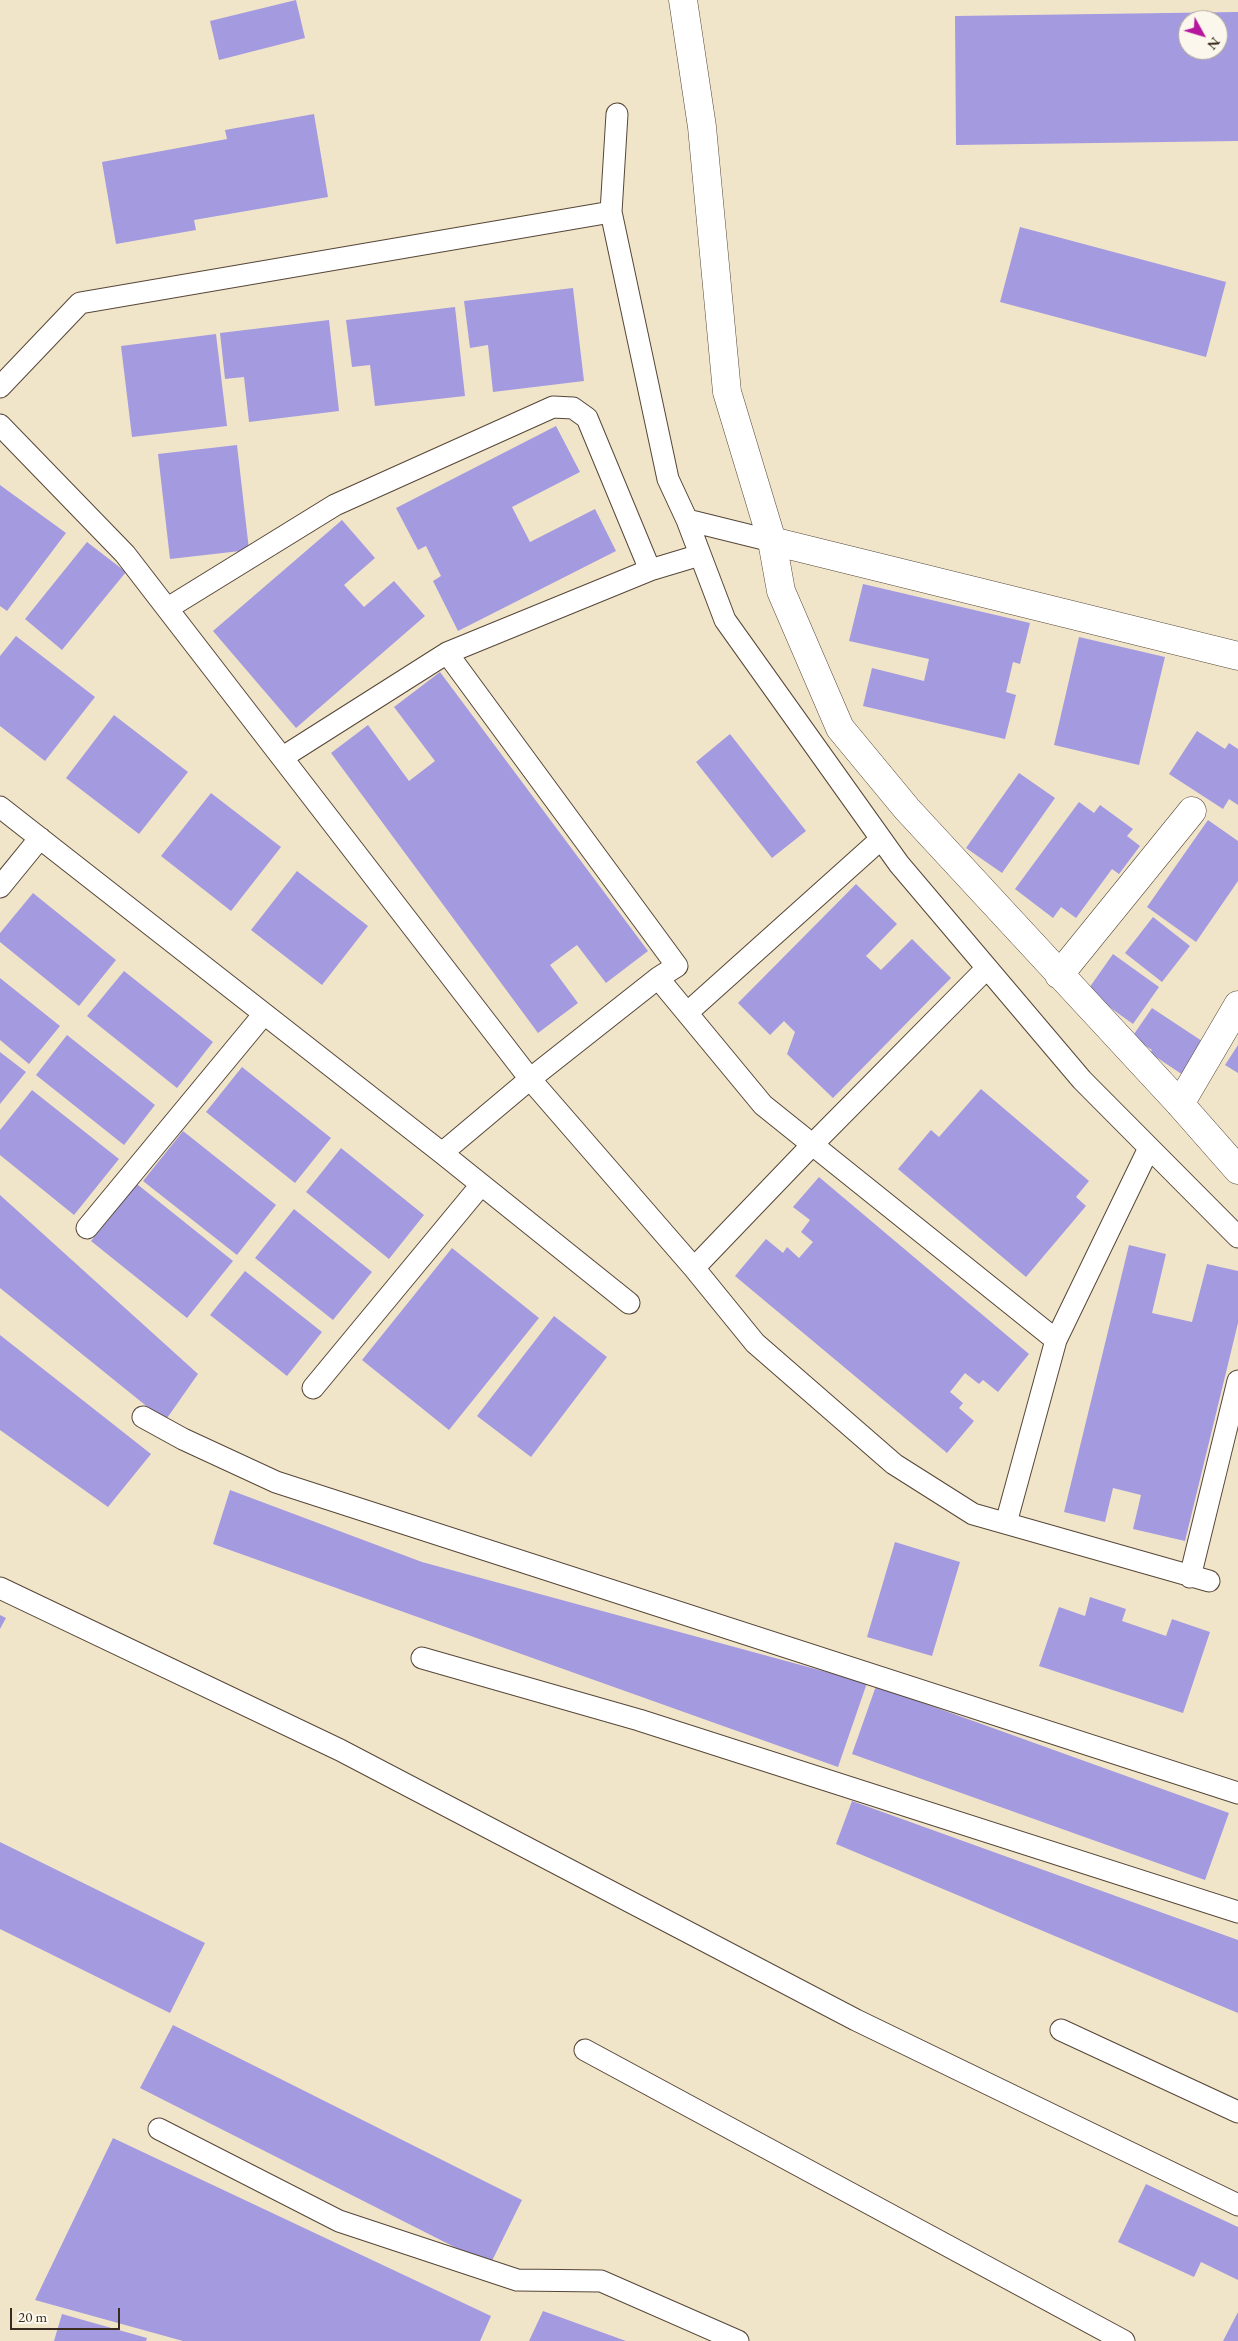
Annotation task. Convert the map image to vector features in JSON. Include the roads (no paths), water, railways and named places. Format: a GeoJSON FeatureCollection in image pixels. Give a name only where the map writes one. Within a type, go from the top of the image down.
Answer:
{"type":"FeatureCollection","features":[{"type":"Feature","properties":{"kind":"street"},"geometry":{"type":"LineString","coordinates":[[684,0],[702,127],[727,392],[772,541],[781,591],[840,728],[907,809],[1059,976],[1180,1104],[1238,1170]]}},
{"type":"Feature","properties":{"kind":"street"},"geometry":{"type":"LineString","coordinates":[[772,541],[1238,656]]}},
{"type":"Feature","properties":{"kind":"street"},"geometry":{"type":"LineString","coordinates":[[1059,976],[1192,811]]}},
{"type":"Feature","properties":{"kind":"street"},"geometry":{"type":"LineString","coordinates":[[1180,1104],[1238,1005]]}},
{"type":"Feature","properties":{"kind":"lane"},"geometry":{"type":"LineString","coordinates":[[617,114],[611,212],[668,479],[687,520],[725,620],[899,864],[1082,1080],[1238,1237]]}},
{"type":"Feature","properties":{"kind":"lane"},"geometry":{"type":"LineString","coordinates":[[0,387],[80,303],[611,212]]}},
{"type":"Feature","properties":{"kind":"lane"},"geometry":{"type":"LineString","coordinates":[[168,608],[334,505],[553,408],[573,408],[587,418],[650,570]]}},
{"type":"Feature","properties":{"kind":"lane"},"geometry":{"type":"LineString","coordinates":[[0,425],[126,554],[530,1079],[694,1268],[755,1343],[894,1464],[973,1514],[1199,1579],[1238,1381]]}},
{"type":"Feature","properties":{"kind":"lane"},"geometry":{"type":"LineString","coordinates":[[687,520],[772,541]]}},
{"type":"Feature","properties":{"kind":"lane"},"geometry":{"type":"LineString","coordinates":[[283,757],[447,653],[650,570],[700,555]]}},
{"type":"Feature","properties":{"kind":"lane"},"geometry":{"type":"LineString","coordinates":[[442,1153],[530,1079],[658,978],[677,966],[447,653]]}},
{"type":"Feature","properties":{"kind":"lane"},"geometry":{"type":"LineString","coordinates":[[0,807],[442,1153],[629,1303]]}},
{"type":"Feature","properties":{"kind":"lane"},"geometry":{"type":"LineString","coordinates":[[0,887],[40,838]]}},
{"type":"Feature","properties":{"kind":"lane"},"geometry":{"type":"LineString","coordinates":[[687,1014],[881,839]]}},
{"type":"Feature","properties":{"kind":"lane"},"geometry":{"type":"LineString","coordinates":[[694,1268],[812,1145],[987,968]]}},
{"type":"Feature","properties":{"kind":"lane"},"geometry":{"type":"LineString","coordinates":[[658,978],[763,1105],[1056,1340]]}},
{"type":"Feature","properties":{"kind":"lane"},"geometry":{"type":"LineString","coordinates":[[87,1228],[264,1014]]}},
{"type":"Feature","properties":{"kind":"lane"},"geometry":{"type":"LineString","coordinates":[[1006,1523],[1056,1340],[1149,1148]]}},
{"type":"Feature","properties":{"kind":"lane"},"geometry":{"type":"LineString","coordinates":[[313,1388],[481,1185]]}},
{"type":"Feature","properties":{"kind":"lane"},"geometry":{"type":"LineString","coordinates":[[143,1417],[276,1482],[1238,1793]]}},
{"type":"Feature","properties":{"kind":"lane"},"geometry":{"type":"LineString","coordinates":[[0,1588],[340,1750],[856,2020],[1238,2205]]}},
{"type":"Feature","properties":{"kind":"lane"},"geometry":{"type":"LineString","coordinates":[[422,1658],[639,1720],[1238,1912]]}},
{"type":"Feature","properties":{"kind":"lane"},"geometry":{"type":"LineString","coordinates":[[1061,2030],[1238,2112]]}},
{"type":"Feature","properties":{"kind":"lane"},"geometry":{"type":"LineString","coordinates":[[585,2050],[1124,2341]]}},
{"type":"Feature","properties":{"kind":"lane"},"geometry":{"type":"LineString","coordinates":[[159,2129],[339,2221],[516,2280],[601,2281],[738,2341]]}}]}
